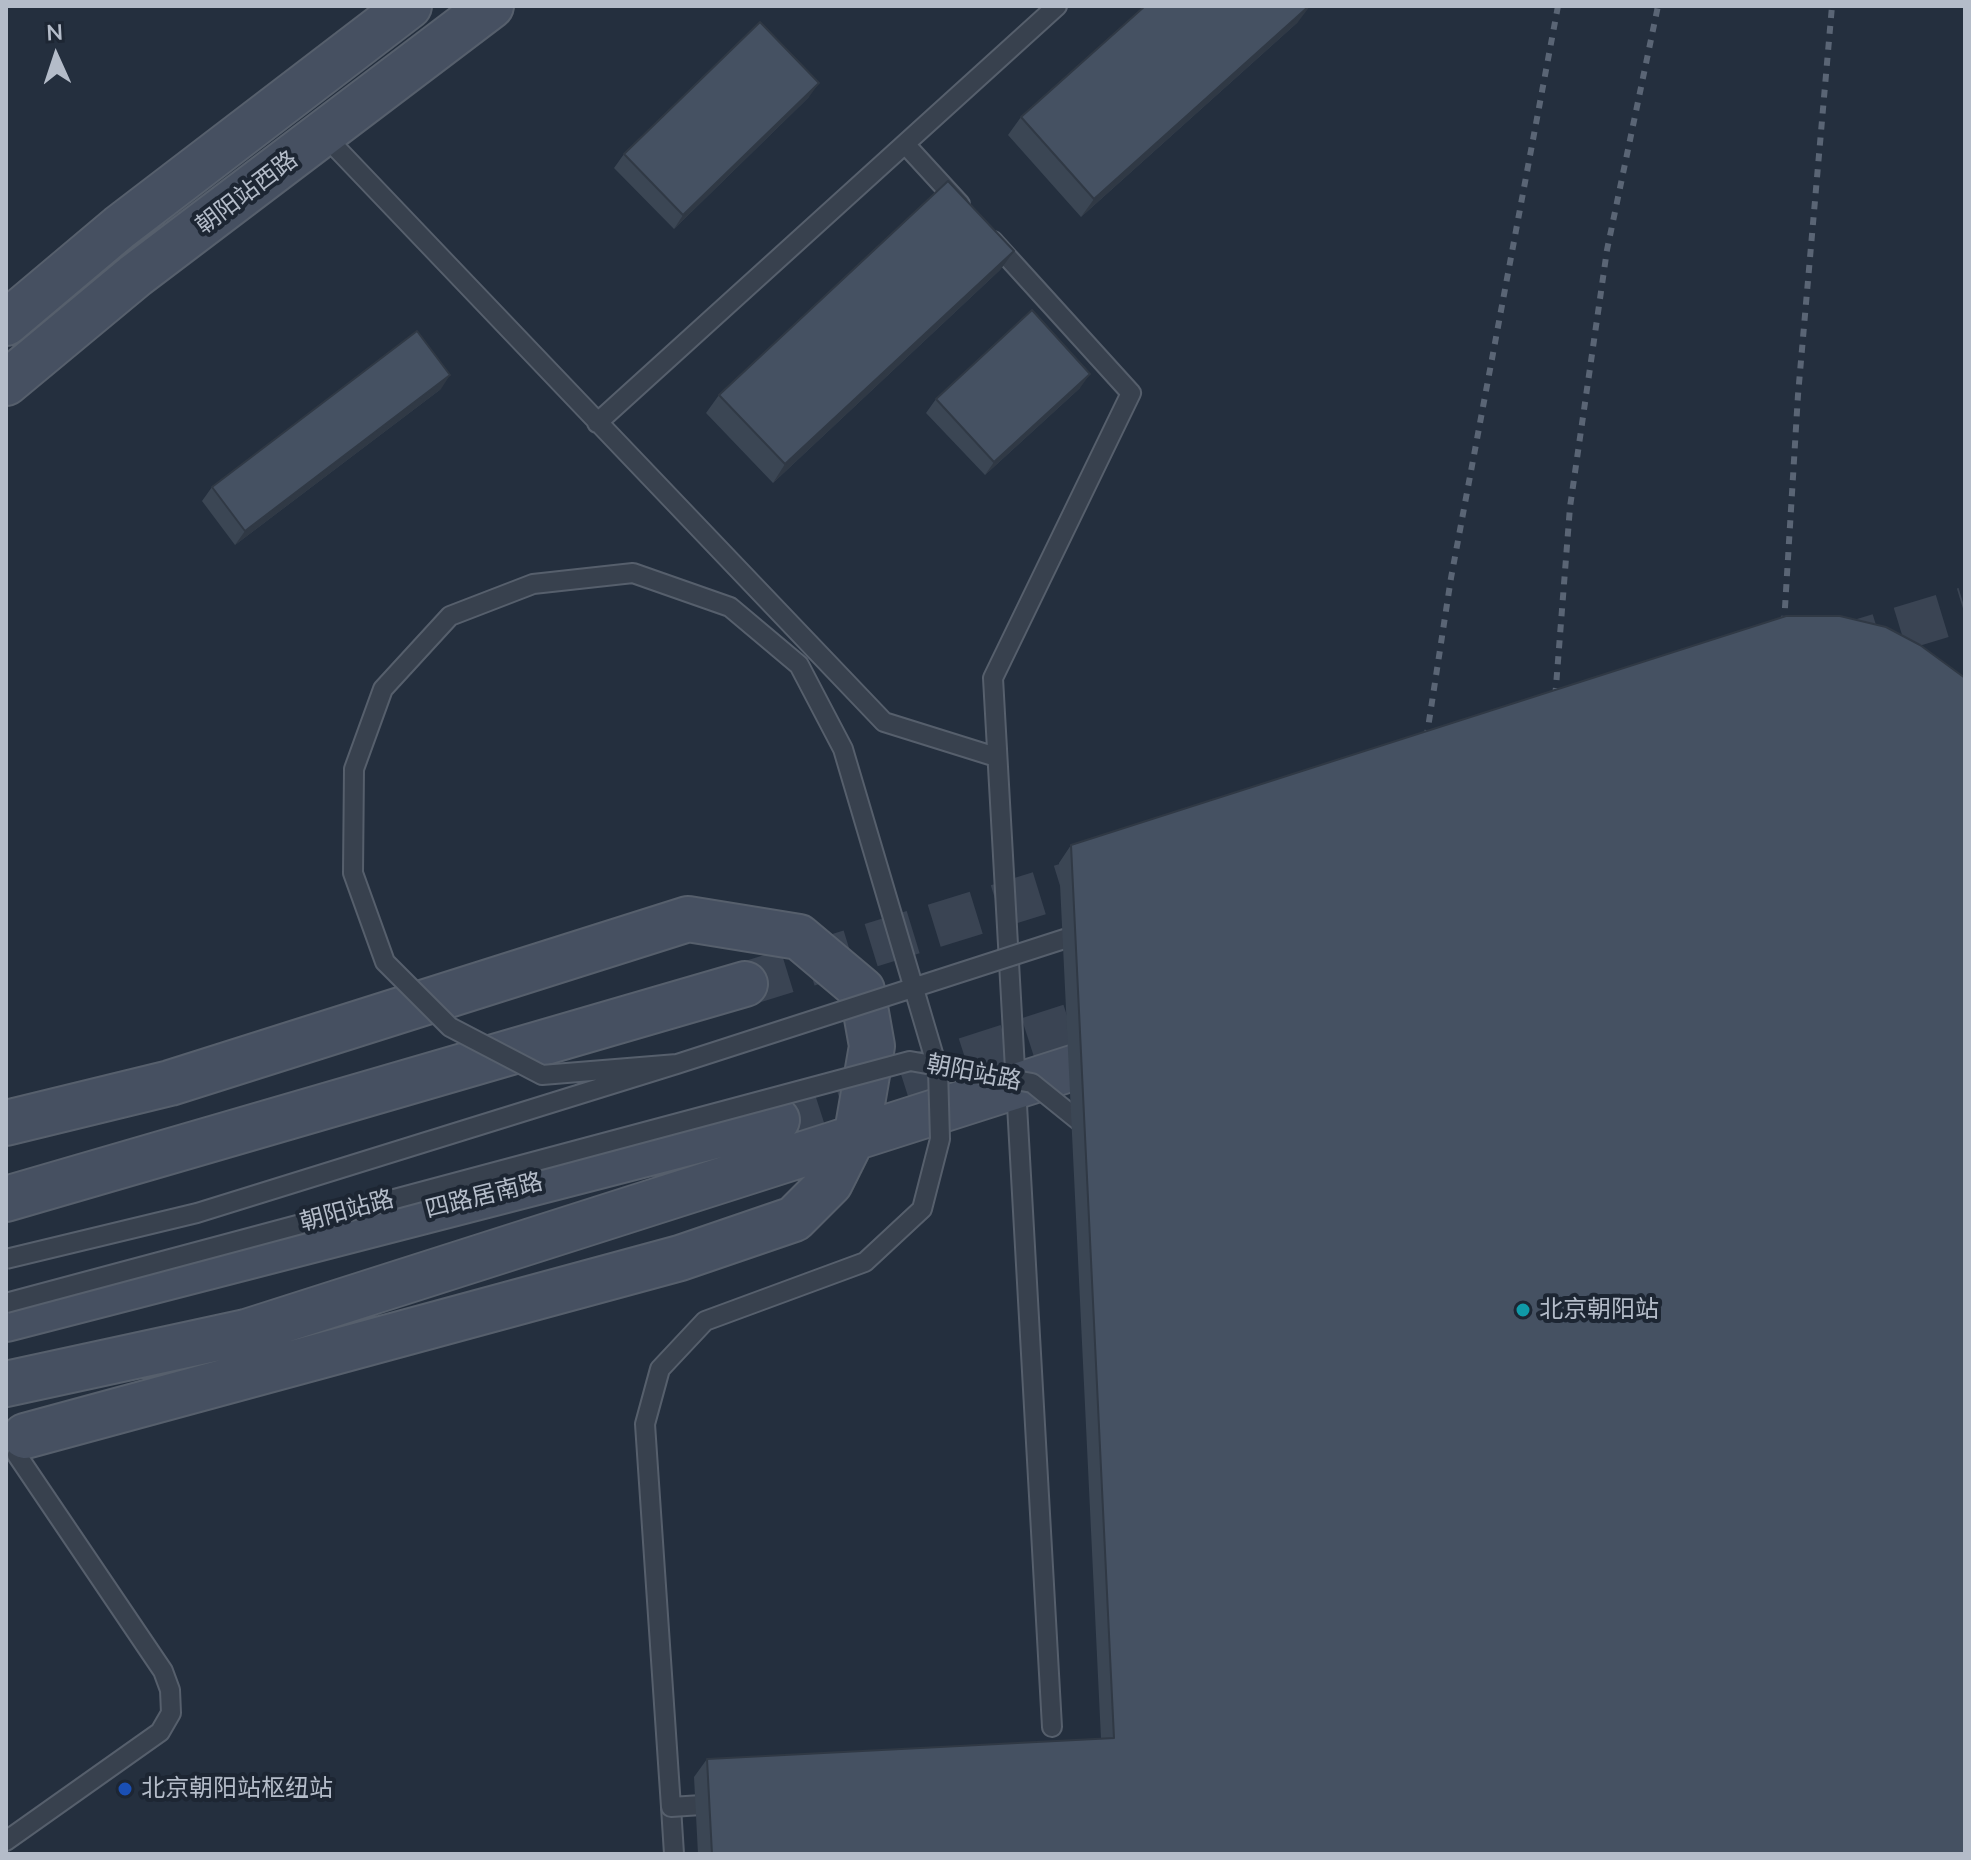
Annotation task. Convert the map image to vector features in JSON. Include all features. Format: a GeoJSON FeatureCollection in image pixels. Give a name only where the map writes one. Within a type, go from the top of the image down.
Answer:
{"type":"FeatureCollection","features":[{"type":"Feature","properties":{"kind":"street","name":"朝阳站西路"},"geometry":{"type":"LineString","coordinates":[[6,323],[120,227],[409,6]]}},
{"type":"Feature","properties":{"kind":"street","name":"朝阳站西路"},"geometry":{"type":"LineString","coordinates":[[6,383],[136,275],[491,6]]}},
{"type":"Feature","properties":{"kind":"street"},"geometry":{"type":"LineString","coordinates":[[6,1123],[170,1083],[688,919],[799,937],[862,990],[872,1046],[858,1127],[830,1183],[794,1219],[680,1258],[25,1436]]}},
{"type":"Feature","properties":{"kind":"street"},"geometry":{"type":"LineString","coordinates":[[6,1199],[745,984]]}},
{"type":"Feature","properties":{"kind":"street"},"geometry":{"type":"LineString","coordinates":[[6,1384],[246,1332],[1147,1047]]}},
{"type":"Feature","properties":{"kind":"street","name":"四路居南路"},"geometry":{"type":"LineString","coordinates":[[6,1319],[777,1120]]}},
{"type":"Feature","properties":{"kind":"lane"},"geometry":{"type":"LineString","coordinates":[[597,423],[1057,6]]}},
{"type":"Feature","properties":{"kind":"lane"},"geometry":{"type":"LineString","coordinates":[[324,135],[884,722],[996,757]]}},
{"type":"Feature","properties":{"kind":"lane"},"geometry":{"type":"LineString","coordinates":[[905,144],[1131,393],[993,678],[1052,1727]]}},
{"type":"Feature","properties":{"kind":"lane"},"geometry":{"type":"LineString","coordinates":[[674,1854],[645,1424],[660,1369],[705,1321],[865,1262],[922,1209],[940,1139],[938,1070],[843,749],[799,665],[730,607],[633,573],[533,584],[450,616],[383,689],[354,769],[353,873],[385,962],[450,1027],[542,1075],[677,1064]]}},
{"type":"Feature","properties":{"kind":"lane","name":"朝阳站路"},"geometry":{"type":"LineString","coordinates":[[6,1259],[197,1213],[677,1064],[1108,924]]}},
{"type":"Feature","properties":{"kind":"lane","name":"朝阳站路"},"geometry":{"type":"LineString","coordinates":[[6,1303],[910,1061],[1032,1083],[1101,1138]]}},
{"type":"Feature","properties":{"kind":"lane"},"geometry":{"type":"LineString","coordinates":[[6,1841],[160,1732],[171,1713],[170,1690],[163,1671],[17,1455],[25,1436]]}},
{"type":"Feature","properties":{"kind":"lane"},"geometry":{"type":"LineString","coordinates":[[671,1807],[735,1802]]}},
{"type":"Feature","properties":{"kind":"building"},"geometry":{"type":"Polygon","coordinates":[[[1145,6],[1309,6],[1094,199],[1021,117],[1145,6]]]}},
{"type":"Feature","properties":{"kind":"building"},"geometry":{"type":"Polygon","coordinates":[[[760,22],[819,83],[683,215],[624,154],[760,22]]]}},
{"type":"Feature","properties":{"kind":"building"},"geometry":{"type":"Polygon","coordinates":[[[948,181],[1014,251],[785,464],[719,395],[948,181]]]}},
{"type":"Feature","properties":{"kind":"building"},"geometry":{"type":"Polygon","coordinates":[[[1032,310],[1090,374],[994,462],[936,399],[1032,310]]]}},
{"type":"Feature","properties":{"kind":"building"},"geometry":{"type":"Polygon","coordinates":[[[417,331],[450,375],[245,531],[212,487],[417,331]]]}},
{"type":"Feature","properties":{"kind":"building","name":"北京朝阳站"},"geometry":{"type":"Polygon","coordinates":[[[1786,616],[1840,616],[1886,627],[1920,645],[1965,678],[1965,1854],[712,1854],[707,1759],[1114,1738],[1071,845],[1786,616]]]}},
{"type":"Feature","properties":{"kind":"tunnel"},"geometry":{"type":"LineString","coordinates":[[1837,648],[1965,609]]}},
{"type":"Feature","properties":{"kind":"tunnel"},"geometry":{"type":"LineString","coordinates":[[745,984],[1118,869]]}},
{"type":"Feature","properties":{"kind":"tunnel"},"geometry":{"type":"LineString","coordinates":[[777,1120],[1125,1008]]}},
{"type":"Feature","properties":{"kind":"railway"},"geometry":{"type":"LineString","coordinates":[[1424,754],[1451,578],[1558,6]]}},
{"type":"Feature","properties":{"kind":"railway"},"geometry":{"type":"LineString","coordinates":[[1554,712],[1570,507],[1607,250],[1658,6]]}},
{"type":"Feature","properties":{"kind":"railway"},"geometry":{"type":"LineString","coordinates":[[1783,640],[1798,395],[1832,6]]}},
{"type":"Feature","properties":{"kind":"place","name":"北京朝阳站"},"geometry":{"type":"Point","coordinates":[1523,1310]}},
{"type":"Feature","properties":{"kind":"place","name":"北京朝阳站枢纽站"},"geometry":{"type":"Point","coordinates":[125,1789]}}]}
